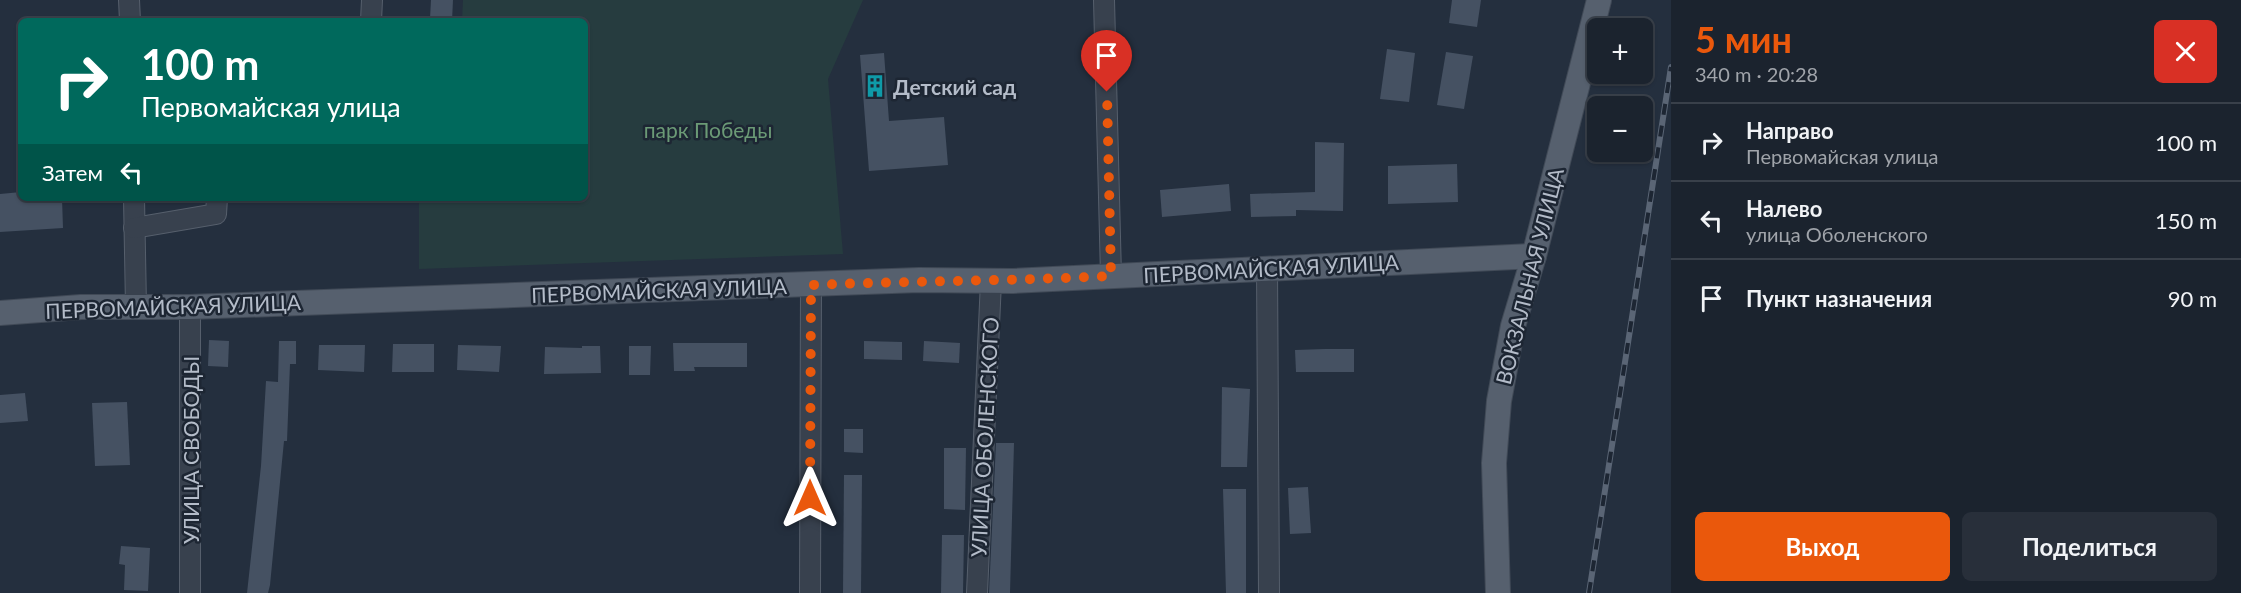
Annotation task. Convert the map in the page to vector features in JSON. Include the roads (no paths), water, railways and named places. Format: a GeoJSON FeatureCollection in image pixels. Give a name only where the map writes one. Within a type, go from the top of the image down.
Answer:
{"type":"FeatureCollection","features":[{"type":"Feature","properties":{"kind":"main road","name":"ВОКЗАЛЬНАЯ УЛИЦА"},"geometry":{"type":"LineString","coordinates":[[1498,593],[1494,463],[1499,401],[1514,326],[1599,0]]}},
{"type":"Feature","properties":{"kind":"main road","name":"ПЕРВОМАЙСКАЯ УЛИЦА"},"geometry":{"type":"LineString","coordinates":[[0,313],[81,307],[190,307],[919,280],[991,281],[1534,256]]}},
{"type":"Feature","properties":{"kind":"street"},"geometry":{"type":"LineString","coordinates":[[129,0],[130,18]]}},
{"type":"Feature","properties":{"kind":"street"},"geometry":{"type":"LineString","coordinates":[[371,18],[372,0]]}},
{"type":"Feature","properties":{"kind":"street"},"geometry":{"type":"LineString","coordinates":[[1104,0],[1111,276]]}},
{"type":"Feature","properties":{"kind":"street"},"geometry":{"type":"LineString","coordinates":[[134,201],[136,307]]}},
{"type":"Feature","properties":{"kind":"street"},"geometry":{"type":"LineString","coordinates":[[134,228],[216,214],[217,201]]}},
{"type":"Feature","properties":{"kind":"street"},"geometry":{"type":"LineString","coordinates":[[1267,267],[1269,593]]}},
{"type":"Feature","properties":{"kind":"street","name":"УЛИЦА ОБОЛЕНСКОГО"},"geometry":{"type":"LineString","coordinates":[[977,593],[991,281]]}},
{"type":"Feature","properties":{"kind":"street"},"geometry":{"type":"LineString","coordinates":[[810,593],[811,285]]}},
{"type":"Feature","properties":{"kind":"street","name":"УЛИЦА СВОБОДЫ"},"geometry":{"type":"LineString","coordinates":[[190,307],[190,593]]}},
{"type":"Feature","properties":{"kind":"railway"},"geometry":{"type":"LineString","coordinates":[[1589,593],[1671,67]]}},
{"type":"Feature","properties":{"kind":"place","name":"Детский сад"},"geometry":{"type":"Point","coordinates":[875,86]}},
{"type":"Feature","properties":{"kind":"park label","name":"парк Победы"},"geometry":{"type":"Point","coordinates":[708,129]}}]}
